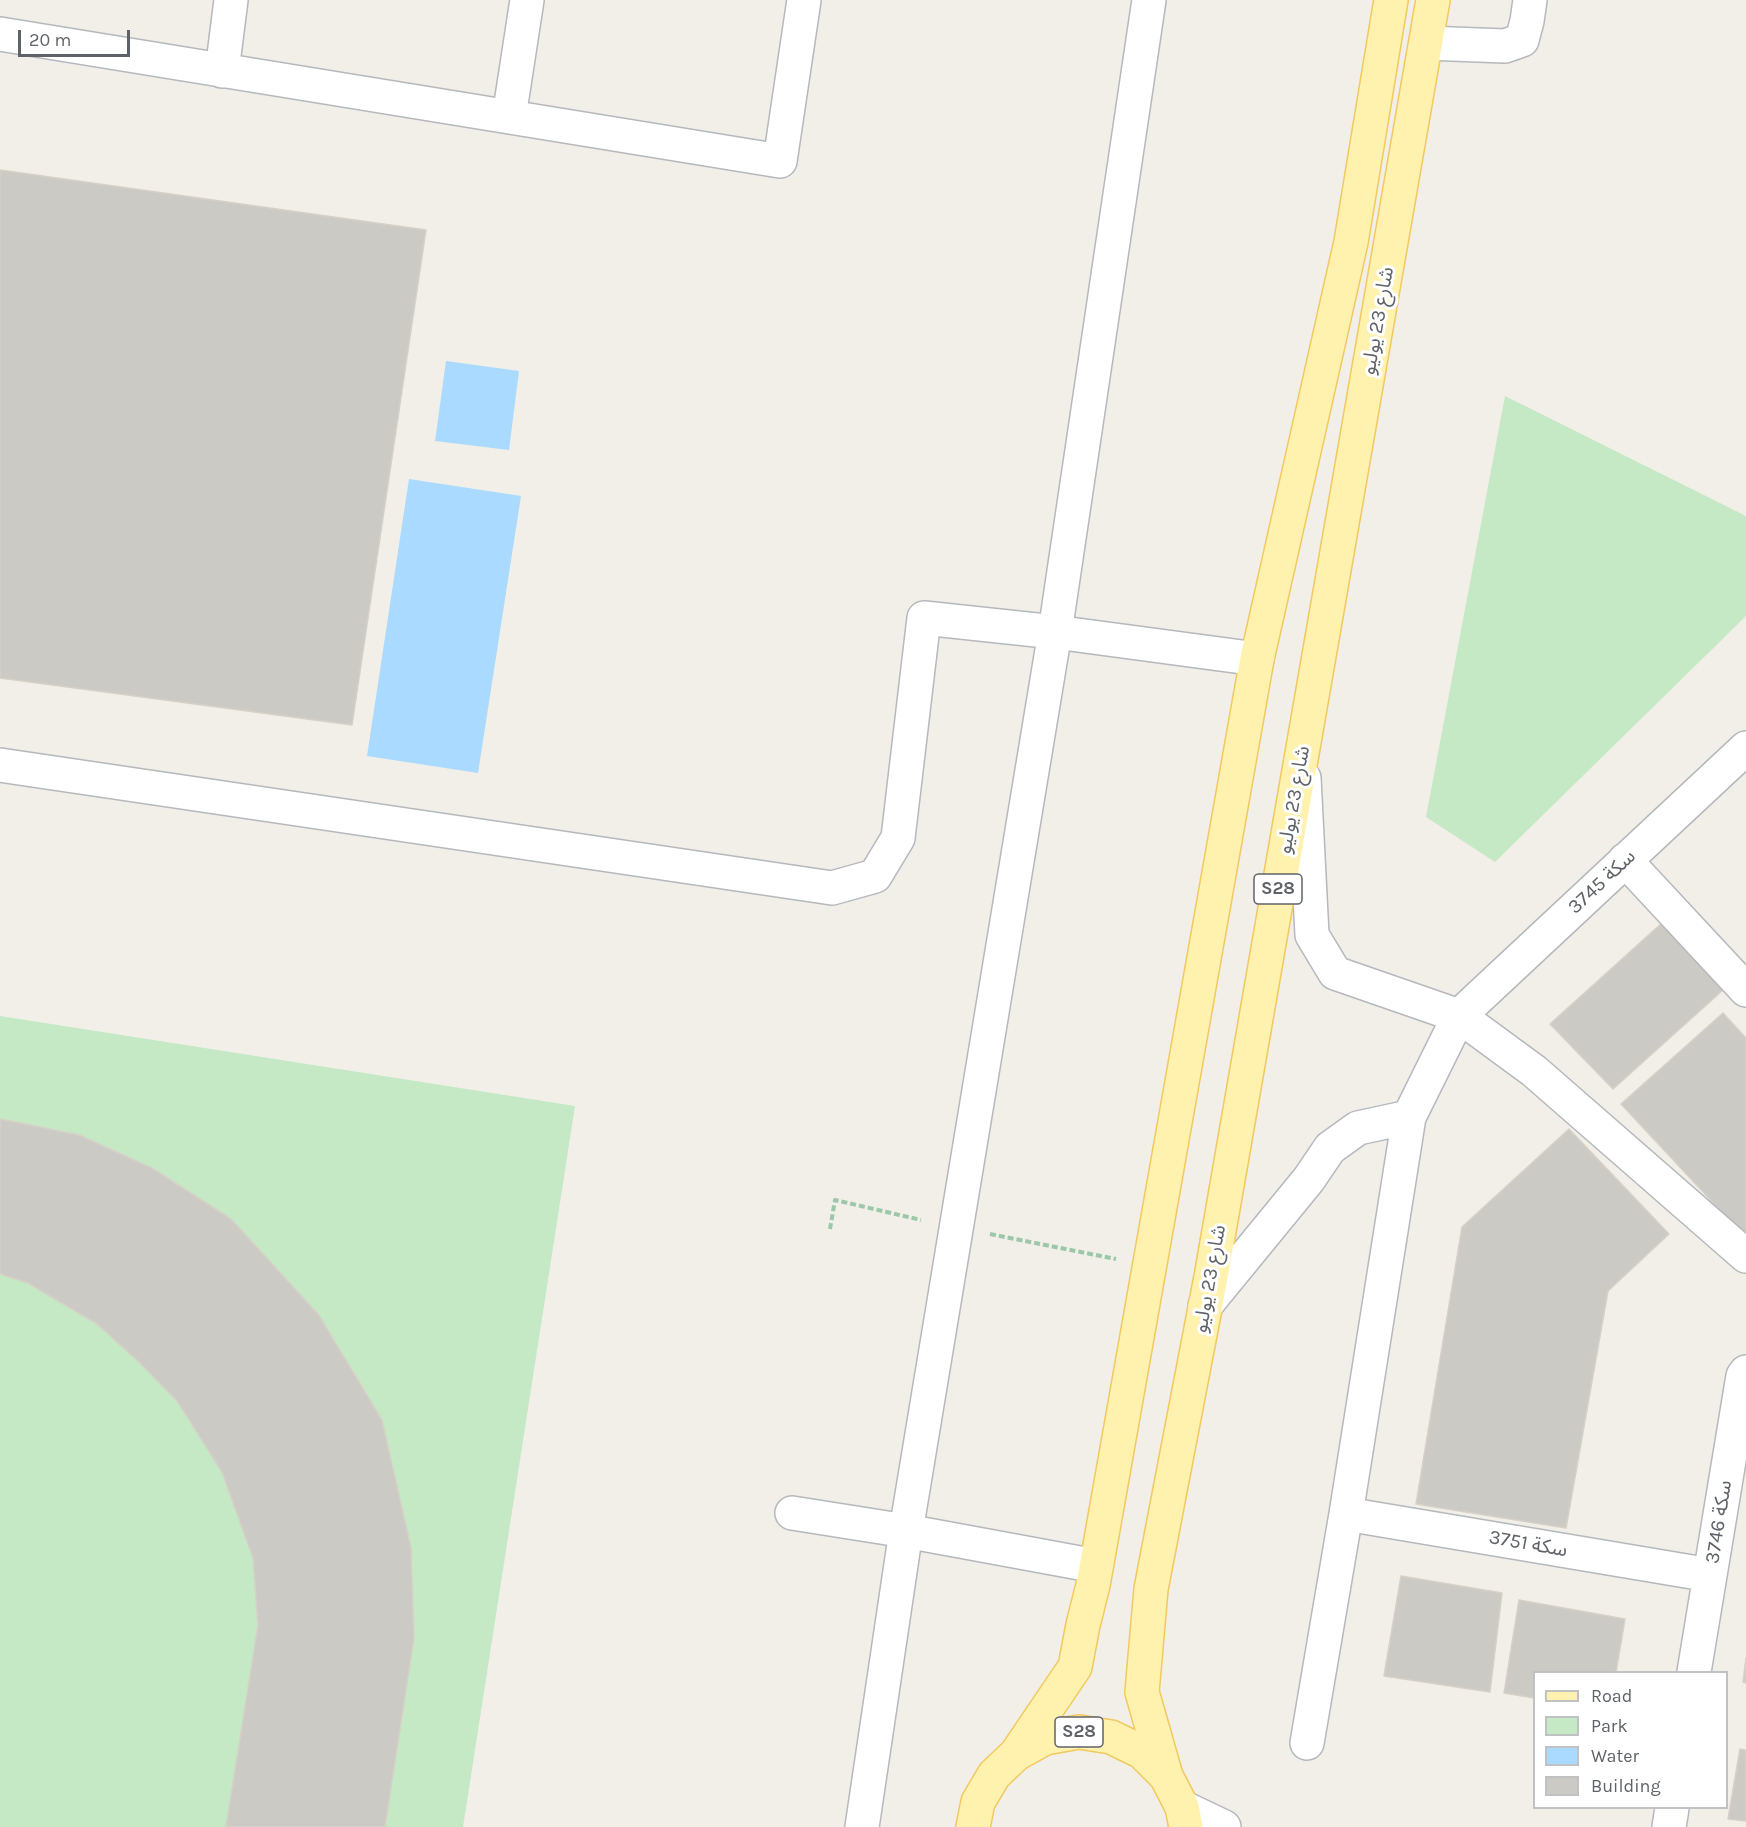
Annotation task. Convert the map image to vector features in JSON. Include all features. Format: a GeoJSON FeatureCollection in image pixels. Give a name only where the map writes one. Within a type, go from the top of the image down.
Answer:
{"type":"FeatureCollection","features":[{"type":"Feature","properties":{"kind":"main road","name":"شارع 23 يوليو"},"geometry":{"type":"LineString","coordinates":[[1016,1754],[1075,1667],[1096,1566],[1257,659],[1351,242],[1391,0]]}},
{"type":"Feature","properties":{"kind":"main road","name":"شارع 23 يوليو"},"geometry":{"type":"LineString","coordinates":[[1166,1776],[1142,1692],[1151,1589],[1205,1306],[1433,0]]}},
{"type":"Feature","properties":{"kind":"main road","name":"S28"},"geometry":{"type":"LineString","coordinates":[[973,1827],[978,1802],[994,1775],[1016,1754],[1045,1738],[1078,1732],[1112,1737],[1142,1752],[1166,1776],[1184,1817]]}},
{"type":"Feature","properties":{"kind":"street"},"geometry":{"type":"LineString","coordinates":[[222,70],[231,0]]}},
{"type":"Feature","properties":{"kind":"street"},"geometry":{"type":"LineString","coordinates":[[509,117],[527,0]]}},
{"type":"Feature","properties":{"kind":"street"},"geometry":{"type":"LineString","coordinates":[[0,34],[780,161],[804,0]]}},
{"type":"Feature","properties":{"kind":"street"},"geometry":{"type":"LineString","coordinates":[[862,1827],[906,1531],[1055,632],[1149,0]]}},
{"type":"Feature","properties":{"kind":"street"},"geometry":{"type":"LineString","coordinates":[[1426,43],[1505,46],[1522,40],[1530,0]]}},
{"type":"Feature","properties":{"kind":"street"},"geometry":{"type":"LineString","coordinates":[[0,765],[831,888],[875,876],[898,838],[924,618],[1055,632],[1257,659]]}},
{"type":"Feature","properties":{"kind":"street","name":"سكة 3745"},"geometry":{"type":"LineString","coordinates":[[1459,1016],[1746,748]]}},
{"type":"Feature","properties":{"kind":"street"},"geometry":{"type":"LineString","coordinates":[[1302,752],[1312,935],[1335,973],[1459,1016],[1534,1071],[1746,1256]]}},
{"type":"Feature","properties":{"kind":"street"},"geometry":{"type":"LineString","coordinates":[[1625,861],[1746,990]]}},
{"type":"Feature","properties":{"kind":"street"},"geometry":{"type":"LineString","coordinates":[[1307,1743],[1346,1514],[1408,1118],[1459,1016]]}},
{"type":"Feature","properties":{"kind":"street"},"geometry":{"type":"LineString","coordinates":[[1205,1306],[1309,1179],[1330,1148],[1358,1128],[1408,1118]]}},
{"type":"Feature","properties":{"kind":"street","name":"سكة 3746"},"geometry":{"type":"LineString","coordinates":[[1694,1671],[1710,1575],[1736,1475],[1743,1376],[1746,1372]]}},
{"type":"Feature","properties":{"kind":"street"},"geometry":{"type":"LineString","coordinates":[[792,1513],[906,1531],[1096,1566]]}},
{"type":"Feature","properties":{"kind":"street","name":"سكة 3751"},"geometry":{"type":"LineString","coordinates":[[1346,1514],[1710,1575]]}},
{"type":"Feature","properties":{"kind":"street"},"geometry":{"type":"LineString","coordinates":[[1669,1827],[1672,1809]]}},
{"type":"Feature","properties":{"kind":"street"},"geometry":{"type":"LineString","coordinates":[[1184,1817],[1224,1827]]}},
{"type":"Feature","properties":{"kind":"path"},"geometry":{"type":"LineString","coordinates":[[830,1229],[835,1200],[956,1228],[1149,1266]]}},
{"type":"Feature","properties":{"kind":"green space"},"geometry":{"type":"Polygon","coordinates":[[[1505,396],[1746,516],[1746,616],[1495,862],[1426,817],[1505,396]]]}},
{"type":"Feature","properties":{"kind":"green space"},"geometry":{"type":"Polygon","coordinates":[[[0,1016],[575,1106],[463,1827],[0,1827],[0,1016]]]}},
{"type":"Feature","properties":{"kind":"water"},"geometry":{"type":"Polygon","coordinates":[[[446,361],[519,371],[509,450],[435,441],[446,361]]]}},
{"type":"Feature","properties":{"kind":"water"},"geometry":{"type":"Polygon","coordinates":[[[409,479],[521,496],[478,773],[367,756],[409,479]]]}},
{"type":"Feature","properties":{"kind":"building"},"geometry":{"type":"Polygon","coordinates":[[[0,170],[426,230],[352,725],[0,678],[0,170]]]}},
{"type":"Feature","properties":{"kind":"building"},"geometry":{"type":"Polygon","coordinates":[[[1663,922],[1723,990],[1613,1089],[1550,1024],[1663,922]]]}},
{"type":"Feature","properties":{"kind":"building"},"geometry":{"type":"Polygon","coordinates":[[[1723,1013],[1746,1038],[1746,1238],[1621,1104],[1723,1013]]]}},
{"type":"Feature","properties":{"kind":"building"},"geometry":{"type":"Polygon","coordinates":[[[0,1119],[79,1135],[152,1168],[231,1219],[318,1314],[382,1420],[411,1548],[414,1638],[385,1827],[226,1827],[258,1625],[253,1558],[222,1472],[177,1401],[97,1324],[28,1283],[0,1274],[0,1119]]]}},
{"type":"Feature","properties":{"kind":"building"},"geometry":{"type":"Polygon","coordinates":[[[1569,1129],[1669,1234],[1608,1291],[1566,1528],[1416,1504],[1462,1227],[1569,1129]]]}},
{"type":"Feature","properties":{"kind":"building"},"geometry":{"type":"Polygon","coordinates":[[[1401,1576],[1502,1593],[1490,1692],[1384,1676],[1401,1576]]]}},
{"type":"Feature","properties":{"kind":"building"},"geometry":{"type":"Polygon","coordinates":[[[1519,1600],[1625,1619],[1616,1671],[1533,1671],[1533,1698],[1504,1693],[1519,1600]]]}},
{"type":"Feature","properties":{"kind":"building"},"geometry":{"type":"Polygon","coordinates":[[[1746,1658],[1746,1683],[1743,1682],[1746,1658]]]}},
{"type":"Feature","properties":{"kind":"building"},"geometry":{"type":"Polygon","coordinates":[[[1740,1749],[1746,1750],[1746,1821],[1728,1819],[1740,1749]]]}}]}
